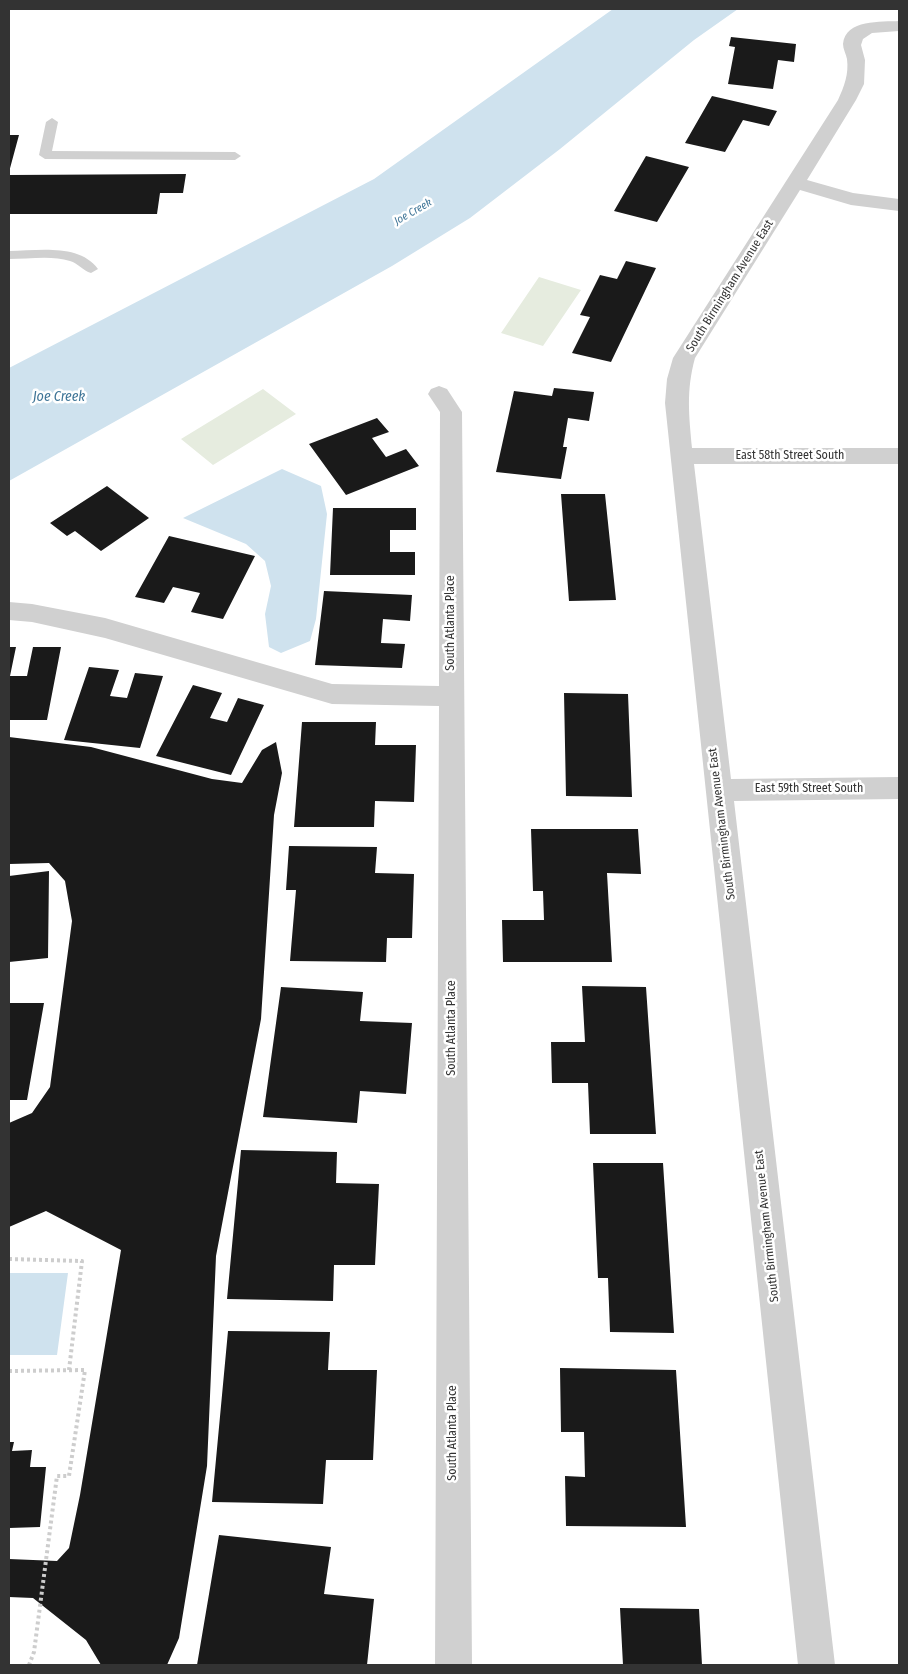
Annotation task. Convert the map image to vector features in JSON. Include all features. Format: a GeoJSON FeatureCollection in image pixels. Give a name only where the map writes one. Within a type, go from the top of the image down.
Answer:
{"type":"FeatureCollection","features":[{"type":"Feature","properties":{"kind":"street","name":"South Birmingham Avenue East"},"geometry":{"type":"LineString","coordinates":[[816,1665],[676,403],[678,379],[684,358],[796,183],[855,84],[856,60],[852,45],[854,38],[859,32],[870,28],[899,26]]}},
{"type":"Feature","properties":{"kind":"street"},"geometry":{"type":"LineString","coordinates":[[796,183],[851,199],[899,205]]}},
{"type":"Feature","properties":{"kind":"street","name":"South Atlanta Place"},"geometry":{"type":"LineString","coordinates":[[439,394],[451,412],[454,1665]]}},
{"type":"Feature","properties":{"kind":"street","name":"East 58th Street South"},"geometry":{"type":"LineString","coordinates":[[682,456],[899,456]]}},
{"type":"Feature","properties":{"kind":"street"},"geometry":{"type":"LineString","coordinates":[[9,611],[32,613],[105,628],[332,694],[452,696]]}},
{"type":"Feature","properties":{"kind":"street","name":"East 59th Street South"},"geometry":{"type":"LineString","coordinates":[[718,790],[899,788]]}},
{"type":"Feature","properties":{"kind":"lane"},"geometry":{"type":"LineString","coordinates":[[52,122],[45,155],[235,156]]}},
{"type":"Feature","properties":{"kind":"lane"},"geometry":{"type":"LineString","coordinates":[[9,255],[62,255],[76,258],[91,269]]}},
{"type":"Feature","properties":{"kind":"path"},"geometry":{"type":"LineString","coordinates":[[9,1259],[82,1261],[69,1370]]}},
{"type":"Feature","properties":{"kind":"path"},"geometry":{"type":"LineString","coordinates":[[9,1371],[85,1370],[69,1476],[57,1476],[34,1652],[29,1665]]}},
{"type":"Feature","properties":{"kind":"shaded area"},"geometry":{"type":"Polygon","coordinates":[[[539,277],[581,290],[543,346],[501,333],[539,277]]]}},
{"type":"Feature","properties":{"kind":"shaded area"},"geometry":{"type":"Polygon","coordinates":[[[263,389],[296,414],[213,465],[181,439],[263,389]]]}},
{"type":"Feature","properties":{"kind":"water","name":"Joe Creek"},"geometry":{"type":"Polygon","coordinates":[[[613,9],[738,9],[694,40],[560,149],[470,218],[392,266],[9,481],[9,368],[374,179],[613,9]]]}},
{"type":"Feature","properties":{"kind":"water"},"geometry":{"type":"Polygon","coordinates":[[[282,469],[321,486],[327,514],[316,619],[310,641],[281,653],[269,647],[265,614],[271,586],[265,561],[246,544],[183,518],[282,469]]]}},
{"type":"Feature","properties":{"kind":"water"},"geometry":{"type":"Polygon","coordinates":[[[10,1273],[68,1273],[57,1355],[9,1355],[10,1273]]]}},
{"type":"Feature","properties":{"kind":"building"},"geometry":{"type":"Polygon","coordinates":[[[731,37],[796,44],[794,62],[778,60],[773,89],[728,84],[735,47],[729,46],[731,37]]]}},
{"type":"Feature","properties":{"kind":"building"},"geometry":{"type":"Polygon","coordinates":[[[712,96],[777,111],[769,126],[743,120],[725,152],[685,143],[712,96]]]}},
{"type":"Feature","properties":{"kind":"building"},"geometry":{"type":"Polygon","coordinates":[[[9,135],[19,135],[9,172],[9,135]]]}},
{"type":"Feature","properties":{"kind":"building"},"geometry":{"type":"Polygon","coordinates":[[[646,156],[689,167],[657,222],[614,211],[646,156]]]}},
{"type":"Feature","properties":{"kind":"building"},"geometry":{"type":"Polygon","coordinates":[[[186,174],[183,193],[160,193],[157,214],[9,214],[9,175],[186,174]]]}},
{"type":"Feature","properties":{"kind":"building"},"geometry":{"type":"Polygon","coordinates":[[[626,261],[656,268],[611,362],[572,353],[590,317],[580,315],[600,275],[617,279],[626,261]]]}},
{"type":"Feature","properties":{"kind":"building"},"geometry":{"type":"Polygon","coordinates":[[[554,388],[594,392],[589,421],[568,418],[563,447],[567,447],[561,479],[496,472],[514,391],[552,396],[554,388]]]}},
{"type":"Feature","properties":{"kind":"building"},"geometry":{"type":"Polygon","coordinates":[[[377,418],[389,432],[372,438],[386,457],[406,449],[419,466],[346,495],[309,444],[377,418]]]}},
{"type":"Feature","properties":{"kind":"building"},"geometry":{"type":"Polygon","coordinates":[[[107,486],[149,518],[101,551],[75,531],[67,536],[50,523],[107,486]]]}},
{"type":"Feature","properties":{"kind":"building"},"geometry":{"type":"Polygon","coordinates":[[[561,494],[605,494],[616,600],[569,601],[561,494]]]}},
{"type":"Feature","properties":{"kind":"building"},"geometry":{"type":"Polygon","coordinates":[[[333,508],[416,508],[416,530],[390,530],[390,552],[415,552],[415,575],[330,575],[333,508]]]}},
{"type":"Feature","properties":{"kind":"building"},"geometry":{"type":"Polygon","coordinates":[[[169,536],[255,556],[223,619],[191,612],[200,593],[173,587],[164,603],[135,597],[169,536]]]}},
{"type":"Feature","properties":{"kind":"building"},"geometry":{"type":"Polygon","coordinates":[[[324,591],[412,595],[410,621],[383,619],[381,643],[405,644],[402,668],[315,665],[324,591]]]}},
{"type":"Feature","properties":{"kind":"building"},"geometry":{"type":"Polygon","coordinates":[[[9,647],[16,647],[10,676],[27,676],[33,647],[61,647],[47,720],[9,720],[9,647]]]}},
{"type":"Feature","properties":{"kind":"building"},"geometry":{"type":"Polygon","coordinates":[[[89,667],[119,670],[110,696],[127,698],[135,673],[163,676],[140,748],[64,740],[89,667]]]}},
{"type":"Feature","properties":{"kind":"building"},"geometry":{"type":"Polygon","coordinates":[[[193,685],[222,693],[210,718],[227,722],[238,698],[264,705],[231,775],[156,756],[193,685]]]}},
{"type":"Feature","properties":{"kind":"building"},"geometry":{"type":"Polygon","coordinates":[[[564,693],[628,694],[632,797],[566,796],[564,693]]]}},
{"type":"Feature","properties":{"kind":"building"},"geometry":{"type":"Polygon","coordinates":[[[302,722],[376,722],[375,745],[416,745],[414,802],[375,801],[374,827],[294,827],[302,722]]]}},
{"type":"Feature","properties":{"kind":"building"},"geometry":{"type":"Polygon","coordinates":[[[9,737],[91,747],[212,779],[242,783],[262,750],[276,742],[282,773],[274,815],[261,1019],[216,1256],[207,1466],[179,1638],[167,1665],[101,1665],[86,1640],[33,1598],[9,1597],[9,1559],[57,1561],[69,1548],[80,1495],[121,1250],[46,1211],[9,1227],[9,1123],[32,1113],[50,1087],[72,921],[65,881],[49,863],[9,864],[9,737]]]}},
{"type":"Feature","properties":{"kind":"building"},"geometry":{"type":"Polygon","coordinates":[[[531,829],[638,829],[641,874],[607,873],[612,962],[503,962],[502,920],[544,920],[543,891],[533,891],[531,829]]]}},
{"type":"Feature","properties":{"kind":"building"},"geometry":{"type":"Polygon","coordinates":[[[289,846],[377,847],[375,873],[414,874],[412,938],[387,938],[386,962],[290,961],[296,890],[286,890],[289,846]]]}},
{"type":"Feature","properties":{"kind":"building"},"geometry":{"type":"Polygon","coordinates":[[[49,871],[48,958],[9,962],[9,876],[49,871]]]}},
{"type":"Feature","properties":{"kind":"building"},"geometry":{"type":"Polygon","coordinates":[[[582,986],[646,987],[656,1134],[590,1134],[588,1083],[552,1083],[551,1042],[585,1042],[582,986]]]}},
{"type":"Feature","properties":{"kind":"building"},"geometry":{"type":"Polygon","coordinates":[[[281,987],[363,992],[360,1021],[412,1023],[406,1094],[360,1091],[357,1123],[263,1117],[281,987]]]}},
{"type":"Feature","properties":{"kind":"building"},"geometry":{"type":"Polygon","coordinates":[[[9,1003],[44,1003],[27,1100],[9,1100],[9,1003]]]}},
{"type":"Feature","properties":{"kind":"building"},"geometry":{"type":"Polygon","coordinates":[[[241,1150],[337,1152],[336,1183],[379,1184],[375,1265],[334,1265],[333,1301],[227,1299],[241,1150]]]}},
{"type":"Feature","properties":{"kind":"building"},"geometry":{"type":"Polygon","coordinates":[[[593,1163],[663,1163],[674,1333],[610,1332],[608,1278],[598,1278],[593,1163]]]}},
{"type":"Feature","properties":{"kind":"building"},"geometry":{"type":"Polygon","coordinates":[[[228,1331],[330,1332],[328,1370],[377,1370],[373,1460],[326,1460],[323,1504],[212,1502],[228,1331]]]}},
{"type":"Feature","properties":{"kind":"building"},"geometry":{"type":"Polygon","coordinates":[[[560,1368],[676,1370],[686,1527],[566,1526],[565,1476],[585,1477],[584,1432],[561,1432],[560,1368]]]}},
{"type":"Feature","properties":{"kind":"building"},"geometry":{"type":"Polygon","coordinates":[[[9,1442],[14,1442],[12,1451],[32,1450],[30,1467],[46,1467],[40,1527],[9,1528],[9,1442]]]}},
{"type":"Feature","properties":{"kind":"building"},"geometry":{"type":"Polygon","coordinates":[[[219,1535],[331,1547],[324,1594],[374,1599],[367,1665],[197,1665],[219,1535]]]}},
{"type":"Feature","properties":{"kind":"building"},"geometry":{"type":"Polygon","coordinates":[[[620,1608],[699,1609],[702,1665],[623,1665],[620,1608]]]}}]}
